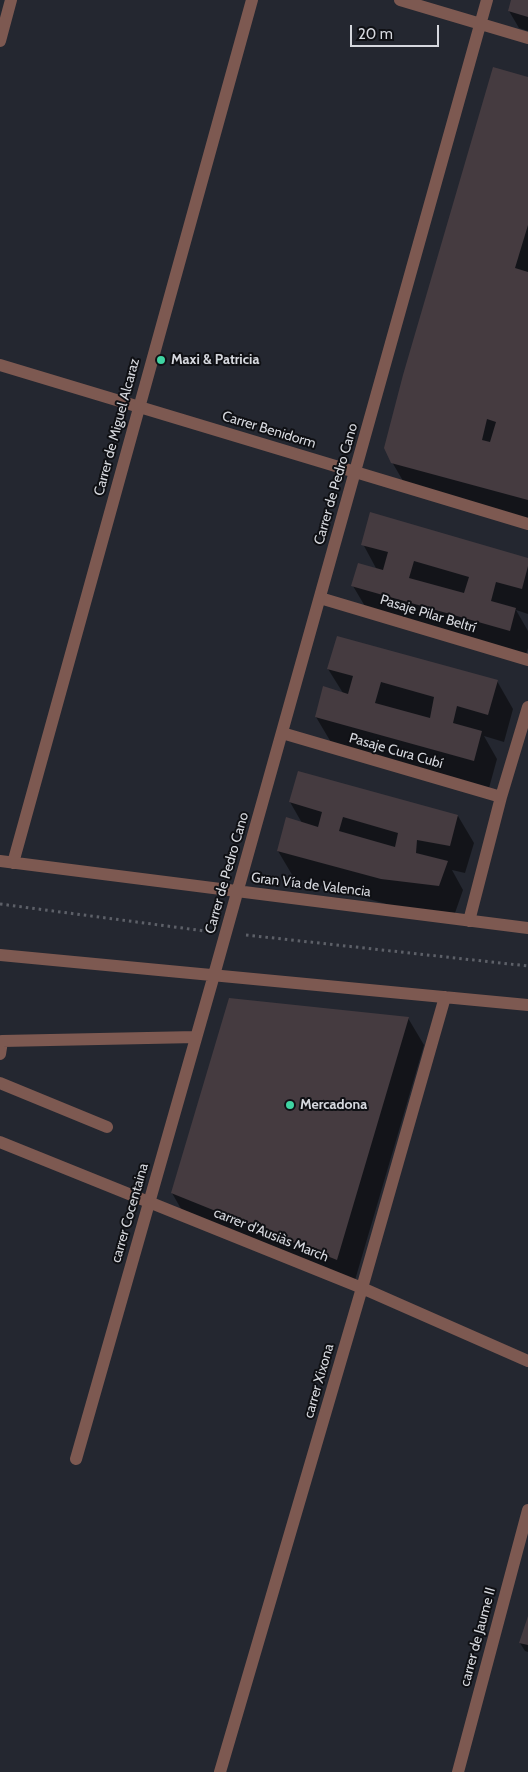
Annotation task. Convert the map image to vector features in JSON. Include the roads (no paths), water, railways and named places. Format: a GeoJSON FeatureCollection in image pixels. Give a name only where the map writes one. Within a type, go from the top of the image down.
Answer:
{"type":"FeatureCollection","features":[{"type":"Feature","properties":{"kind":"street"},"geometry":{"type":"LineString","coordinates":[[0,41],[11,0]]}},
{"type":"Feature","properties":{"kind":"street","name":"Carrer de Miguel Alcaraz"},"geometry":{"type":"LineString","coordinates":[[6,862],[138,406],[252,0]]}},
{"type":"Feature","properties":{"kind":"street"},"geometry":{"type":"LineString","coordinates":[[400,0],[528,38]]}},
{"type":"Feature","properties":{"kind":"street","name":"Carrer de Pedro Cano"},"geometry":{"type":"LineString","coordinates":[[214,975],[487,0]]}},
{"type":"Feature","properties":{"kind":"street","name":"Carrer Benidorm"},"geometry":{"type":"LineString","coordinates":[[0,365],[528,524]]}},
{"type":"Feature","properties":{"kind":"street","name":"Pasaje Pilar Beltrí"},"geometry":{"type":"LineString","coordinates":[[320,598],[528,660]]}},
{"type":"Feature","properties":{"kind":"street"},"geometry":{"type":"LineString","coordinates":[[469,921],[501,797],[528,708]]}},
{"type":"Feature","properties":{"kind":"street","name":"Pasaje Cura Cubí"},"geometry":{"type":"LineString","coordinates":[[282,734],[501,797]]}},
{"type":"Feature","properties":{"kind":"street","name":"Gran Vía de Valencia"},"geometry":{"type":"LineString","coordinates":[[6,862],[528,928]]}},
{"type":"Feature","properties":{"kind":"street"},"geometry":{"type":"LineString","coordinates":[[0,954],[528,1005]]}},
{"type":"Feature","properties":{"kind":"street","name":"carrer Cocentaina"},"geometry":{"type":"LineString","coordinates":[[76,1459],[214,975]]}},
{"type":"Feature","properties":{"kind":"street","name":"carrer Xixona"},"geometry":{"type":"LineString","coordinates":[[220,1772],[445,997]]}},
{"type":"Feature","properties":{"kind":"street"},"geometry":{"type":"LineString","coordinates":[[0,1054],[2,1041],[196,1037]]}},
{"type":"Feature","properties":{"kind":"street"},"geometry":{"type":"LineString","coordinates":[[0,1083],[107,1127]]}},
{"type":"Feature","properties":{"kind":"street","name":"carrer d'Ausiàs March"},"geometry":{"type":"LineString","coordinates":[[0,1142],[362,1288],[528,1361]]}},
{"type":"Feature","properties":{"kind":"street","name":"carrer de Jaume II"},"geometry":{"type":"LineString","coordinates":[[458,1772],[528,1510]]}},
{"type":"Feature","properties":{"kind":"place","name":"Maxi & Patricia"},"geometry":{"type":"Point","coordinates":[161,360]}},
{"type":"Feature","properties":{"kind":"place","name":"Mercadona"},"geometry":{"type":"Point","coordinates":[290,1105]}}]}
